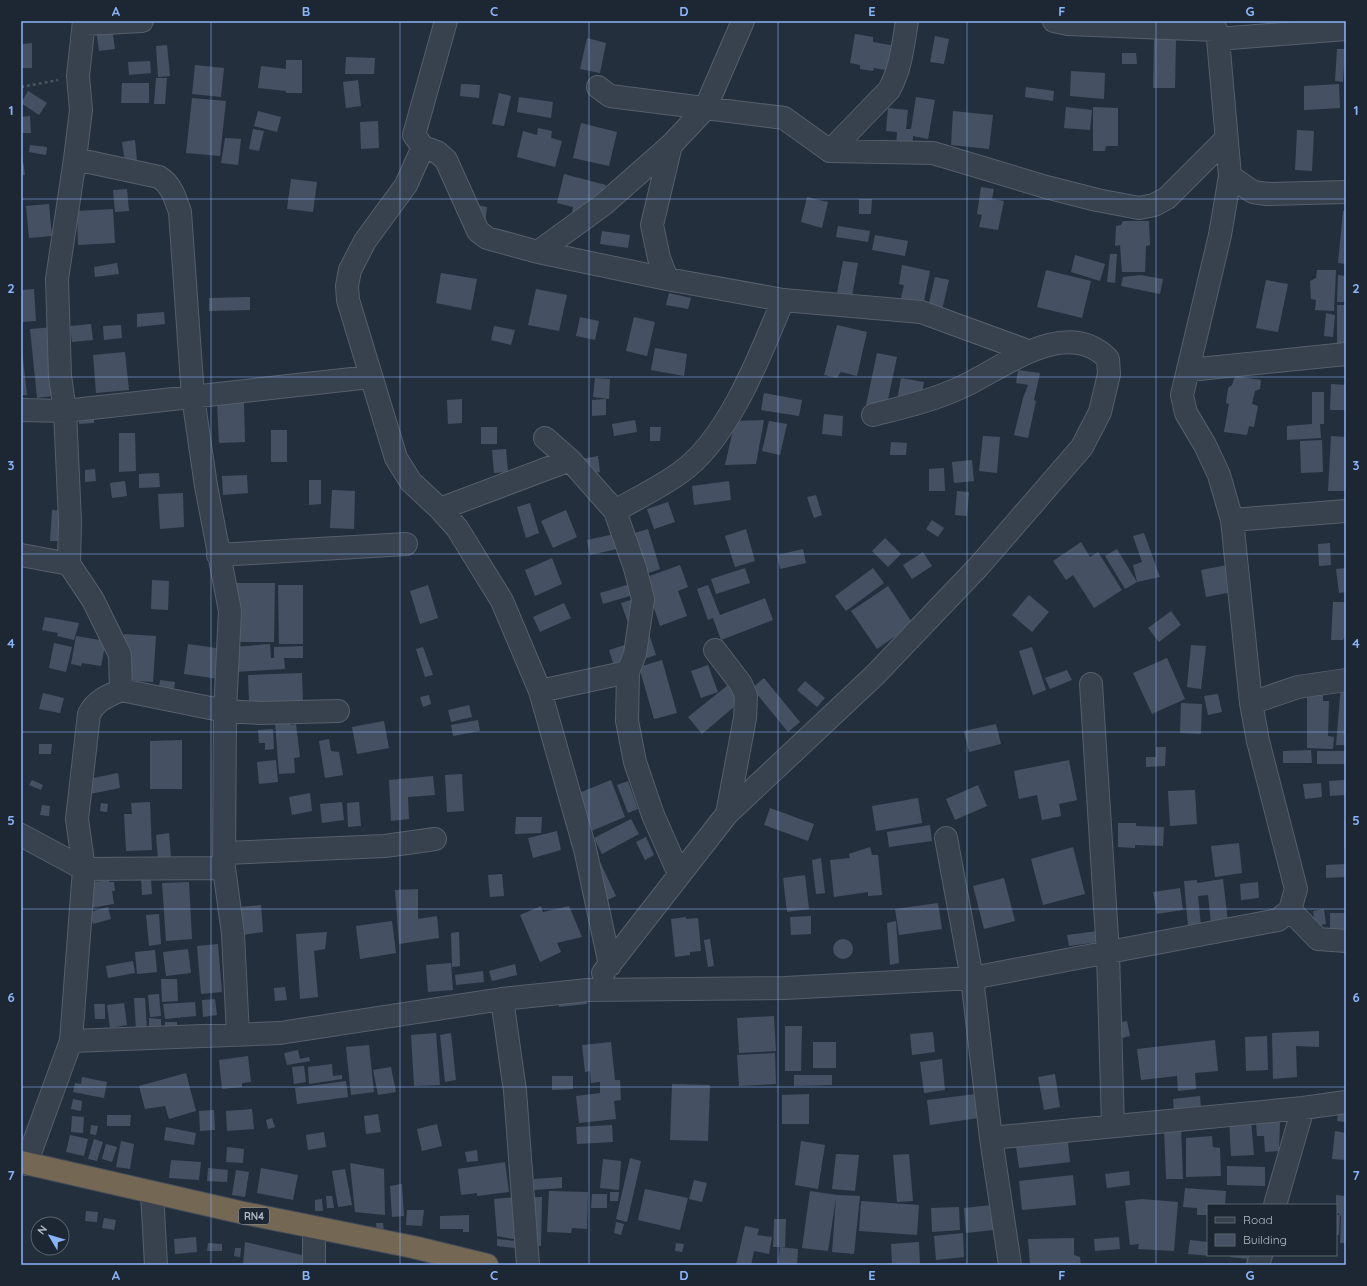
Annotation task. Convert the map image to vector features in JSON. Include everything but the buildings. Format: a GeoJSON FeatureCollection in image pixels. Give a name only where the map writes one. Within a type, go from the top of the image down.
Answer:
{"type":"FeatureCollection","features":[{"type":"Feature","properties":{"kind":"highway","name":"RN4"},"geometry":{"type":"LineString","coordinates":[[23,1163],[314,1229],[413,1247],[485,1265]]}},
{"type":"Feature","properties":{"kind":"street"},"geometry":{"type":"LineString","coordinates":[[121,690],[120,655],[93,600],[69,564],[70,521],[65,411],[60,376],[57,279],[81,110],[78,76],[85,23],[142,21]]}},
{"type":"Feature","properties":{"kind":"street"},"geometry":{"type":"LineString","coordinates":[[446,21],[414,134],[423,147],[437,152],[446,160],[478,231],[487,238],[538,252],[667,279],[783,300],[921,312],[1028,351]]}},
{"type":"Feature","properties":{"kind":"street"},"geometry":{"type":"LineString","coordinates":[[538,252],[604,204],[671,145],[705,109],[743,21]]}},
{"type":"Feature","properties":{"kind":"street"},"geometry":{"type":"LineString","coordinates":[[830,151],[889,90],[895,80],[901,59],[907,21]]}},
{"type":"Feature","properties":{"kind":"street"},"geometry":{"type":"LineString","coordinates":[[1054,21],[1068,24],[1215,30],[1346,29]]}},
{"type":"Feature","properties":{"kind":"street"},"geometry":{"type":"LineString","coordinates":[[71,1041],[238,1035],[321,1028],[502,999],[588,990],[785,988],[972,978],[1278,920],[1290,910],[1296,889],[1258,740],[1251,703],[1232,520],[1219,475],[1205,445],[1186,413],[1182,395],[1220,235],[1230,176],[1215,30]]}},
{"type":"Feature","properties":{"kind":"street"},"geometry":{"type":"LineString","coordinates":[[598,87],[610,96],[784,118],[830,151],[933,153],[1053,189],[1097,200],[1139,208],[1154,205],[1167,198],[1226,139]]}},
{"type":"Feature","properties":{"kind":"street"},"geometry":{"type":"LineString","coordinates":[[667,279],[659,258],[652,225],[671,145]]}},
{"type":"Feature","properties":{"kind":"street"},"geometry":{"type":"LineString","coordinates":[[423,147],[406,185],[366,242],[350,270],[347,286],[348,300],[370,378],[396,458],[411,482],[440,509],[457,528],[502,601],[540,691],[585,849],[610,966]]}},
{"type":"Feature","properties":{"kind":"street"},"geometry":{"type":"LineString","coordinates":[[75,159],[159,177],[166,181],[171,188],[180,212],[193,397],[206,486],[218,555],[230,611],[225,711],[225,860],[233,934],[238,1035]]}},
{"type":"Feature","properties":{"kind":"street"},"geometry":{"type":"LineString","coordinates":[[1230,176],[1253,192],[1267,194],[1346,192]]}},
{"type":"Feature","properties":{"kind":"street"},"geometry":{"type":"LineString","coordinates":[[615,511],[682,472],[717,436],[756,365],[783,300]]}},
{"type":"Feature","properties":{"kind":"street"},"geometry":{"type":"LineString","coordinates":[[588,990],[610,966],[679,874],[727,814],[875,675],[979,566],[1082,447],[1100,412],[1109,374],[1108,359],[1100,350],[1087,344],[1064,342],[1028,351],[964,386],[928,401],[873,415]]}},
{"type":"Feature","properties":{"kind":"street"},"geometry":{"type":"LineString","coordinates":[[1189,370],[1346,354]]}},
{"type":"Feature","properties":{"kind":"street"},"geometry":{"type":"LineString","coordinates":[[21,410],[65,411],[370,378]]}},
{"type":"Feature","properties":{"kind":"street"},"geometry":{"type":"LineString","coordinates":[[545,438],[570,460],[615,511],[635,568],[643,599],[635,654],[628,672],[627,721],[635,762],[652,815],[679,874]]}},
{"type":"Feature","properties":{"kind":"street"},"geometry":{"type":"LineString","coordinates":[[440,509],[570,460]]}},
{"type":"Feature","properties":{"kind":"street"},"geometry":{"type":"LineString","coordinates":[[1232,520],[1346,511]]}},
{"type":"Feature","properties":{"kind":"street"},"geometry":{"type":"LineString","coordinates":[[218,555],[406,544]]}},
{"type":"Feature","properties":{"kind":"street"},"geometry":{"type":"LineString","coordinates":[[21,555],[69,564]]}},
{"type":"Feature","properties":{"kind":"street"},"geometry":{"type":"LineString","coordinates":[[715,650],[741,684],[746,696],[745,718],[727,814]]}},
{"type":"Feature","properties":{"kind":"street"},"geometry":{"type":"LineString","coordinates":[[540,691],[628,672]]}},
{"type":"Feature","properties":{"kind":"street"},"geometry":{"type":"LineString","coordinates":[[1251,703],[1298,687],[1346,680]]}},
{"type":"Feature","properties":{"kind":"street"},"geometry":{"type":"LineString","coordinates":[[1092,684],[1108,953],[1113,1126]]}},
{"type":"Feature","properties":{"kind":"street"},"geometry":{"type":"LineString","coordinates":[[23,1163],[71,1041],[84,869],[77,819],[89,714],[93,706],[102,699],[121,690],[225,711],[261,713],[338,711]]}},
{"type":"Feature","properties":{"kind":"street"},"geometry":{"type":"LineString","coordinates":[[21,835],[84,869],[225,860],[385,846],[435,839]]}},
{"type":"Feature","properties":{"kind":"street"},"geometry":{"type":"LineString","coordinates":[[946,838],[972,978],[991,1138],[1010,1265]]}},
{"type":"Feature","properties":{"kind":"street"},"geometry":{"type":"LineString","coordinates":[[1290,910],[1318,939],[1346,941]]}},
{"type":"Feature","properties":{"kind":"street"},"geometry":{"type":"LineString","coordinates":[[502,999],[515,1091],[528,1265]]}},
{"type":"Feature","properties":{"kind":"street"},"geometry":{"type":"LineString","coordinates":[[991,1138],[1303,1108],[1346,1102]]}},
{"type":"Feature","properties":{"kind":"street"},"geometry":{"type":"LineString","coordinates":[[1275,1204],[1303,1108]]}},
{"type":"Feature","properties":{"kind":"street"},"geometry":{"type":"LineString","coordinates":[[152,1193],[156,1265]]}},
{"type":"Feature","properties":{"kind":"street"},"geometry":{"type":"LineString","coordinates":[[314,1229],[314,1265]]}},
{"type":"Feature","properties":{"kind":"path"},"geometry":{"type":"LineString","coordinates":[[21,87],[78,76]]}}]}
